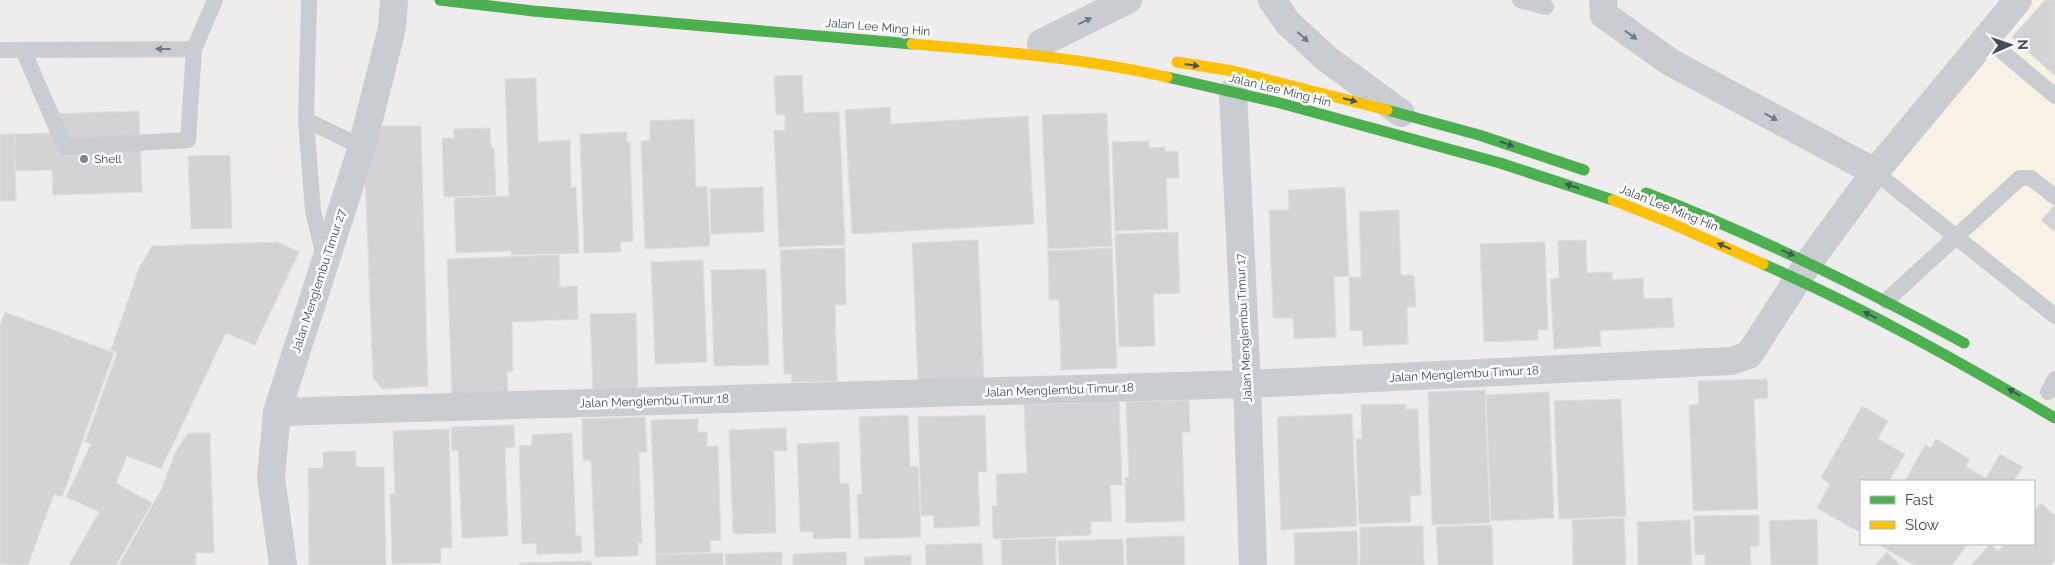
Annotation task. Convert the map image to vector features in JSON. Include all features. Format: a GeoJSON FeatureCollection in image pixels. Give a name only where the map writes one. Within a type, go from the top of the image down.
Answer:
{"type":"FeatureCollection","features":[{"type":"Feature","properties":{"kind":"main road","name":"Jalan Lee Ming Hin"},"geometry":{"type":"LineString","coordinates":[[440,0],[533,11],[1026,54],[1140,71],[1233,92],[1500,163],[1608,198],[1886,301],[1978,351]]}},
{"type":"Feature","properties":{"kind":"main road","name":"Jalan Lee Ming Hin"},"geometry":{"type":"LineString","coordinates":[[1167,61],[1233,71],[1401,112],[1479,135],[1597,175]]}},
{"type":"Feature","properties":{"kind":"main road","name":"Jalan Lee Ming Hin"},"geometry":{"type":"LineString","coordinates":[[1634,189],[1696,212],[1803,270],[2055,418]]}},
{"type":"Feature","properties":{"kind":"street","name":"Jalan Menglembu Timur 27"},"geometry":{"type":"LineString","coordinates":[[283,565],[271,477],[276,412],[362,147],[392,28],[394,0]]}},
{"type":"Feature","properties":{"kind":"street"},"geometry":{"type":"LineString","coordinates":[[1046,43],[1128,0]]}},
{"type":"Feature","properties":{"kind":"street"},"geometry":{"type":"LineString","coordinates":[[1272,0],[1288,23],[1328,59],[1401,112]]}},
{"type":"Feature","properties":{"kind":"street"},"geometry":{"type":"LineString","coordinates":[[1603,0],[1604,15],[1670,62],[1875,172]]}},
{"type":"Feature","properties":{"kind":"street","name":"Jalan Menglembu Timur 18"},"geometry":{"type":"LineString","coordinates":[[276,412],[1247,384],[1731,361],[1749,355],[1803,270],[1875,172],[2018,0]]}},
{"type":"Feature","properties":{"kind":"street","name":"Jalan Menglembu Timur 17"},"geometry":{"type":"LineString","coordinates":[[1233,92],[1247,384],[1253,565]]}},
{"type":"Feature","properties":{"kind":"lane"},"geometry":{"type":"LineString","coordinates":[[23,50],[65,147],[188,140],[194,49],[215,0]]}},
{"type":"Feature","properties":{"kind":"lane"},"geometry":{"type":"LineString","coordinates":[[309,0],[306,120],[313,211],[325,261]]}},
{"type":"Feature","properties":{"kind":"lane"},"geometry":{"type":"LineString","coordinates":[[1520,0],[1546,7]]}},
{"type":"Feature","properties":{"kind":"lane"},"geometry":{"type":"LineString","coordinates":[[1986,38],[2055,96]]}},
{"type":"Feature","properties":{"kind":"lane"},"geometry":{"type":"LineString","coordinates":[[0,50],[194,49]]}},
{"type":"Feature","properties":{"kind":"lane"},"geometry":{"type":"LineString","coordinates":[[306,120],[362,147]]}},
{"type":"Feature","properties":{"kind":"lane"},"geometry":{"type":"LineString","coordinates":[[1875,172],[2055,316]]}},
{"type":"Feature","properties":{"kind":"lane"},"geometry":{"type":"LineString","coordinates":[[1886,301],[2020,178],[2031,178],[2055,197]]}},
{"type":"Feature","properties":{"kind":"shaded area"},"geometry":{"type":"Polygon","coordinates":[[[2024,0],[2055,0],[2055,321],[1878,169],[2024,0]]]}},
{"type":"Feature","properties":{"kind":"building"},"geometry":{"type":"Polygon","coordinates":[[[2045,0],[2055,0],[2055,76],[2012,37],[2045,0]]]}},
{"type":"Feature","properties":{"kind":"building"},"geometry":{"type":"Polygon","coordinates":[[[802,75],[804,113],[839,112],[845,245],[779,247],[774,131],[785,130],[785,115],[776,115],[774,76],[802,75]]]}},
{"type":"Feature","properties":{"kind":"building"},"geometry":{"type":"Polygon","coordinates":[[[536,78],[538,142],[570,140],[571,188],[576,187],[579,253],[511,255],[511,251],[456,253],[454,198],[509,196],[505,79],[536,78]]]}},
{"type":"Feature","properties":{"kind":"building"},"geometry":{"type":"Polygon","coordinates":[[[890,107],[891,124],[1028,116],[1034,224],[852,234],[845,110],[890,107]]]}},
{"type":"Feature","properties":{"kind":"building"},"geometry":{"type":"Polygon","coordinates":[[[139,111],[142,192],[53,195],[52,170],[15,171],[14,134],[51,133],[50,114],[139,111]]]}},
{"type":"Feature","properties":{"kind":"building"},"geometry":{"type":"Polygon","coordinates":[[[1107,113],[1112,246],[1048,249],[1042,115],[1107,113]]]}},
{"type":"Feature","properties":{"kind":"building"},"geometry":{"type":"Polygon","coordinates":[[[694,119],[696,187],[707,186],[710,246],[645,249],[641,141],[650,140],[650,121],[694,119]]]}},
{"type":"Feature","properties":{"kind":"building"},"geometry":{"type":"Polygon","coordinates":[[[383,126],[421,126],[428,386],[383,389],[373,378],[364,150],[383,126]]]}},
{"type":"Feature","properties":{"kind":"building"},"geometry":{"type":"Polygon","coordinates":[[[490,128],[491,148],[494,148],[496,195],[444,197],[442,138],[454,138],[454,129],[490,128]]]}},
{"type":"Feature","properties":{"kind":"building"},"geometry":{"type":"Polygon","coordinates":[[[627,132],[627,142],[630,142],[633,241],[620,242],[621,252],[584,253],[580,134],[627,132]]]}},
{"type":"Feature","properties":{"kind":"building"},"geometry":{"type":"Polygon","coordinates":[[[14,134],[16,201],[0,201],[0,135],[14,134]]]}},
{"type":"Feature","properties":{"kind":"building"},"geometry":{"type":"Polygon","coordinates":[[[1149,141],[1149,148],[1165,147],[1165,152],[1178,151],[1179,178],[1166,178],[1168,229],[1115,231],[1112,142],[1149,141]]]}},
{"type":"Feature","properties":{"kind":"building"},"geometry":{"type":"Polygon","coordinates":[[[230,155],[232,228],[191,229],[188,156],[230,155]]]}},
{"type":"Feature","properties":{"kind":"building"},"geometry":{"type":"Polygon","coordinates":[[[763,187],[764,232],[711,234],[710,189],[763,187]]]}},
{"type":"Feature","properties":{"kind":"building"},"geometry":{"type":"Polygon","coordinates":[[[1345,187],[1349,276],[1334,277],[1336,337],[1294,339],[1293,318],[1273,318],[1269,210],[1289,210],[1288,190],[1345,187]]]}},
{"type":"Feature","properties":{"kind":"building"},"geometry":{"type":"Polygon","coordinates":[[[2055,205],[2055,232],[2041,220],[2055,205]]]}},
{"type":"Feature","properties":{"kind":"building"},"geometry":{"type":"Polygon","coordinates":[[[1399,210],[1401,275],[1414,275],[1416,307],[1407,307],[1408,344],[1363,346],[1362,330],[1350,331],[1349,277],[1361,277],[1359,212],[1399,210]]]}},
{"type":"Feature","properties":{"kind":"building"},"geometry":{"type":"Polygon","coordinates":[[[1178,232],[1180,293],[1153,294],[1155,346],[1119,347],[1115,234],[1178,232]]]}},
{"type":"Feature","properties":{"kind":"building"},"geometry":{"type":"Polygon","coordinates":[[[978,240],[984,379],[918,382],[912,243],[978,240]]]}},
{"type":"Feature","properties":{"kind":"building"},"geometry":{"type":"Polygon","coordinates":[[[1586,240],[1587,273],[1612,272],[1612,280],[1643,278],[1644,299],[1672,298],[1674,327],[1600,331],[1601,346],[1554,349],[1550,279],[1559,278],[1558,241],[1586,240]]]}},
{"type":"Feature","properties":{"kind":"building"},"geometry":{"type":"Polygon","coordinates":[[[277,242],[299,252],[255,345],[226,333],[161,469],[127,456],[116,483],[152,503],[116,565],[69,565],[99,512],[66,497],[91,444],[85,442],[117,353],[111,350],[139,268],[152,246],[277,242]]]}},
{"type":"Feature","properties":{"kind":"building"},"geometry":{"type":"Polygon","coordinates":[[[1545,242],[1548,330],[1538,330],[1538,340],[1484,342],[1480,244],[1545,242]]]}},
{"type":"Feature","properties":{"kind":"building"},"geometry":{"type":"Polygon","coordinates":[[[845,248],[846,305],[835,305],[837,381],[792,382],[791,374],[784,374],[780,250],[845,248]]]}},
{"type":"Feature","properties":{"kind":"building"},"geometry":{"type":"Polygon","coordinates":[[[1112,248],[1117,368],[1061,370],[1059,300],[1049,300],[1048,251],[1112,248]]]}},
{"type":"Feature","properties":{"kind":"building"},"geometry":{"type":"Polygon","coordinates":[[[559,255],[560,287],[577,286],[578,319],[512,322],[513,371],[507,372],[508,393],[452,395],[447,259],[559,255]]]}},
{"type":"Feature","properties":{"kind":"building"},"geometry":{"type":"Polygon","coordinates":[[[703,260],[707,362],[655,364],[651,262],[703,260]]]}},
{"type":"Feature","properties":{"kind":"building"},"geometry":{"type":"Polygon","coordinates":[[[766,269],[769,365],[714,366],[711,270],[766,269]]]}},
{"type":"Feature","properties":{"kind":"building"},"geometry":{"type":"Polygon","coordinates":[[[5,312],[114,353],[62,497],[54,494],[28,565],[0,564],[0,325],[5,312]]]}},
{"type":"Feature","properties":{"kind":"building"},"geometry":{"type":"Polygon","coordinates":[[[636,313],[638,389],[593,390],[590,314],[636,313]]]}},
{"type":"Feature","properties":{"kind":"building"},"geometry":{"type":"Polygon","coordinates":[[[1767,379],[1768,398],[1754,399],[1758,509],[1693,511],[1689,405],[1699,404],[1698,381],[1767,379]]]}},
{"type":"Feature","properties":{"kind":"building"},"geometry":{"type":"Polygon","coordinates":[[[1485,390],[1490,523],[1432,525],[1428,392],[1485,390]]]}},
{"type":"Feature","properties":{"kind":"building"},"geometry":{"type":"Polygon","coordinates":[[[1549,392],[1554,518],[1491,521],[1486,395],[1549,392]]]}},
{"type":"Feature","properties":{"kind":"building"},"geometry":{"type":"Polygon","coordinates":[[[1621,399],[1626,516],[1559,519],[1554,401],[1621,399]]]}},
{"type":"Feature","properties":{"kind":"building"},"geometry":{"type":"Polygon","coordinates":[[[1189,400],[1190,432],[1182,432],[1185,521],[1126,523],[1125,477],[1129,477],[1126,402],[1189,400]]]}},
{"type":"Feature","properties":{"kind":"building"},"geometry":{"type":"Polygon","coordinates":[[[1119,401],[1122,485],[1110,485],[1112,521],[1091,522],[1091,535],[993,539],[992,506],[997,506],[996,474],[1027,473],[1024,405],[1119,401]]]}},
{"type":"Feature","properties":{"kind":"building"},"geometry":{"type":"Polygon","coordinates":[[[1406,404],[1406,409],[1418,409],[1421,495],[1410,496],[1411,522],[1359,524],[1356,439],[1362,439],[1361,405],[1406,404]]]}},
{"type":"Feature","properties":{"kind":"building"},"geometry":{"type":"Polygon","coordinates":[[[1862,406],[1888,421],[1878,439],[1905,454],[1890,480],[1860,480],[1860,532],[1817,508],[1830,484],[1821,478],[1862,406]]]}},
{"type":"Feature","properties":{"kind":"building"},"geometry":{"type":"Polygon","coordinates":[[[1352,414],[1357,526],[1281,530],[1277,417],[1352,414]]]}},
{"type":"Feature","properties":{"kind":"building"},"geometry":{"type":"Polygon","coordinates":[[[908,415],[910,467],[918,466],[921,537],[859,539],[857,494],[862,494],[859,417],[908,415]]]}},
{"type":"Feature","properties":{"kind":"building"},"geometry":{"type":"Polygon","coordinates":[[[985,415],[987,472],[978,472],[980,526],[934,528],[933,515],[921,516],[918,417],[985,415]]]}},
{"type":"Feature","properties":{"kind":"building"},"geometry":{"type":"Polygon","coordinates":[[[645,417],[647,452],[639,453],[642,543],[638,543],[638,556],[595,557],[591,461],[583,461],[582,419],[645,417]]]}},
{"type":"Feature","properties":{"kind":"building"},"geometry":{"type":"Polygon","coordinates":[[[698,419],[698,432],[707,432],[707,446],[718,446],[721,540],[710,541],[711,552],[656,554],[651,420],[698,419]]]}},
{"type":"Feature","properties":{"kind":"building"},"geometry":{"type":"Polygon","coordinates":[[[514,425],[515,447],[505,448],[508,536],[462,538],[458,450],[452,451],[451,427],[514,425]]]}},
{"type":"Feature","properties":{"kind":"building"},"geometry":{"type":"Polygon","coordinates":[[[786,428],[787,451],[774,451],[776,533],[733,534],[729,430],[786,428]]]}},
{"type":"Feature","properties":{"kind":"building"},"geometry":{"type":"Polygon","coordinates":[[[449,429],[452,548],[441,548],[441,563],[392,564],[390,494],[395,494],[393,431],[449,429]]]}},
{"type":"Feature","properties":{"kind":"building"},"geometry":{"type":"Polygon","coordinates":[[[188,433],[210,433],[214,553],[196,553],[196,565],[119,565],[162,488],[175,453],[188,433]]]}},
{"type":"Feature","properties":{"kind":"building"},"geometry":{"type":"Polygon","coordinates":[[[572,433],[576,536],[581,536],[582,553],[537,554],[536,543],[522,544],[519,446],[532,445],[532,435],[572,433]]]}},
{"type":"Feature","properties":{"kind":"building"},"geometry":{"type":"Polygon","coordinates":[[[1936,439],[1970,459],[1966,467],[1986,478],[2000,454],[2023,467],[2014,480],[1906,480],[1925,445],[1931,448],[1936,439]]]}},
{"type":"Feature","properties":{"kind":"building"},"geometry":{"type":"Polygon","coordinates":[[[839,442],[840,484],[849,483],[851,538],[813,539],[813,531],[800,532],[797,444],[839,442]]]}},
{"type":"Feature","properties":{"kind":"building"},"geometry":{"type":"Polygon","coordinates":[[[356,451],[356,467],[384,467],[386,565],[309,565],[308,468],[323,468],[323,452],[356,451]]]}},
{"type":"Feature","properties":{"kind":"building"},"geometry":{"type":"Polygon","coordinates":[[[2041,503],[2055,516],[2055,560],[2051,565],[1971,565],[1989,545],[1998,551],[2003,545],[2035,545],[2035,510],[2041,503]]]}},
{"type":"Feature","properties":{"kind":"building"},"geometry":{"type":"Polygon","coordinates":[[[1759,515],[1759,546],[1750,546],[1751,565],[1705,565],[1705,554],[1695,555],[1694,516],[1759,515]]]}},
{"type":"Feature","properties":{"kind":"building"},"geometry":{"type":"Polygon","coordinates":[[[1624,518],[1626,565],[1573,565],[1572,520],[1624,518]]]}},
{"type":"Feature","properties":{"kind":"building"},"geometry":{"type":"Polygon","coordinates":[[[1817,519],[1818,565],[1771,565],[1769,521],[1817,519]]]}},
{"type":"Feature","properties":{"kind":"building"},"geometry":{"type":"Polygon","coordinates":[[[1690,520],[1692,565],[1638,565],[1637,522],[1690,520]]]}},
{"type":"Feature","properties":{"kind":"building"},"geometry":{"type":"Polygon","coordinates":[[[1492,525],[1493,565],[1438,565],[1436,527],[1492,525]]]}},
{"type":"Feature","properties":{"kind":"building"},"geometry":{"type":"Polygon","coordinates":[[[1423,526],[1424,565],[1360,565],[1360,527],[1423,526]]]}},
{"type":"Feature","properties":{"kind":"building"},"geometry":{"type":"Polygon","coordinates":[[[1357,531],[1358,565],[1295,565],[1294,533],[1357,531]]]}},
{"type":"Feature","properties":{"kind":"building"},"geometry":{"type":"Polygon","coordinates":[[[1184,536],[1185,565],[1127,565],[1126,538],[1184,536]]]}},
{"type":"Feature","properties":{"kind":"building"},"geometry":{"type":"Polygon","coordinates":[[[1056,538],[1056,565],[1002,565],[1001,540],[1056,538]]]}},
{"type":"Feature","properties":{"kind":"building"},"geometry":{"type":"Polygon","coordinates":[[[1123,539],[1124,565],[1059,565],[1058,541],[1123,539]]]}},
{"type":"Feature","properties":{"kind":"building"},"geometry":{"type":"Polygon","coordinates":[[[982,543],[983,565],[926,565],[925,545],[982,543]]]}},
{"type":"Feature","properties":{"kind":"building"},"geometry":{"type":"Polygon","coordinates":[[[1879,545],[1967,545],[1952,565],[1914,565],[1879,545]]]}},
{"type":"Feature","properties":{"kind":"building"},"geometry":{"type":"Polygon","coordinates":[[[782,552],[782,565],[726,565],[725,554],[782,552]]]}},
{"type":"Feature","properties":{"kind":"building"},"geometry":{"type":"Polygon","coordinates":[[[846,552],[847,565],[793,565],[793,554],[846,552]]]}},
{"type":"Feature","properties":{"kind":"building"},"geometry":{"type":"Polygon","coordinates":[[[1887,552],[1900,565],[1875,565],[1887,552]]]}},
{"type":"Feature","properties":{"kind":"building"},"geometry":{"type":"Polygon","coordinates":[[[723,553],[723,565],[656,565],[656,555],[723,553]]]}},
{"type":"Feature","properties":{"kind":"building"},"geometry":{"type":"Polygon","coordinates":[[[911,555],[911,565],[865,565],[864,557],[911,555]]]}},
{"type":"Feature","properties":{"kind":"building"},"geometry":{"type":"Polygon","coordinates":[[[591,561],[592,565],[519,565],[519,563],[591,561]]]}},
{"type":"Feature","properties":{"kind":"traffic: fast"},"geometry":{"type":"LineString","coordinates":[[440,0],[533,11],[912,44]]}},
{"type":"Feature","properties":{"kind":"traffic: fast"},"geometry":{"type":"LineString","coordinates":[[1167,77],[1280,103],[1500,163],[1613,200]]}},
{"type":"Feature","properties":{"kind":"traffic: fast"},"geometry":{"type":"LineString","coordinates":[[1387,110],[1479,135],[1584,170]]}},
{"type":"Feature","properties":{"kind":"traffic: fast"},"geometry":{"type":"LineString","coordinates":[[1646,193],[1768,244],[1964,343]]}},
{"type":"Feature","properties":{"kind":"traffic: fast"},"geometry":{"type":"LineString","coordinates":[[1763,264],[1838,299],[1911,337],[1984,376],[2055,418]]}},
{"type":"Feature","properties":{"kind":"traffic: slow"},"geometry":{"type":"LineString","coordinates":[[912,44],[1072,60],[1167,77]]}},
{"type":"Feature","properties":{"kind":"traffic: slow"},"geometry":{"type":"LineString","coordinates":[[1177,62],[1233,71],[1387,110]]}},
{"type":"Feature","properties":{"kind":"traffic: slow"},"geometry":{"type":"LineString","coordinates":[[1613,200],[1763,264]]}},
{"type":"Feature","properties":{"kind":"place","name":"Shell"},"geometry":{"type":"Point","coordinates":[84,159]}}]}
